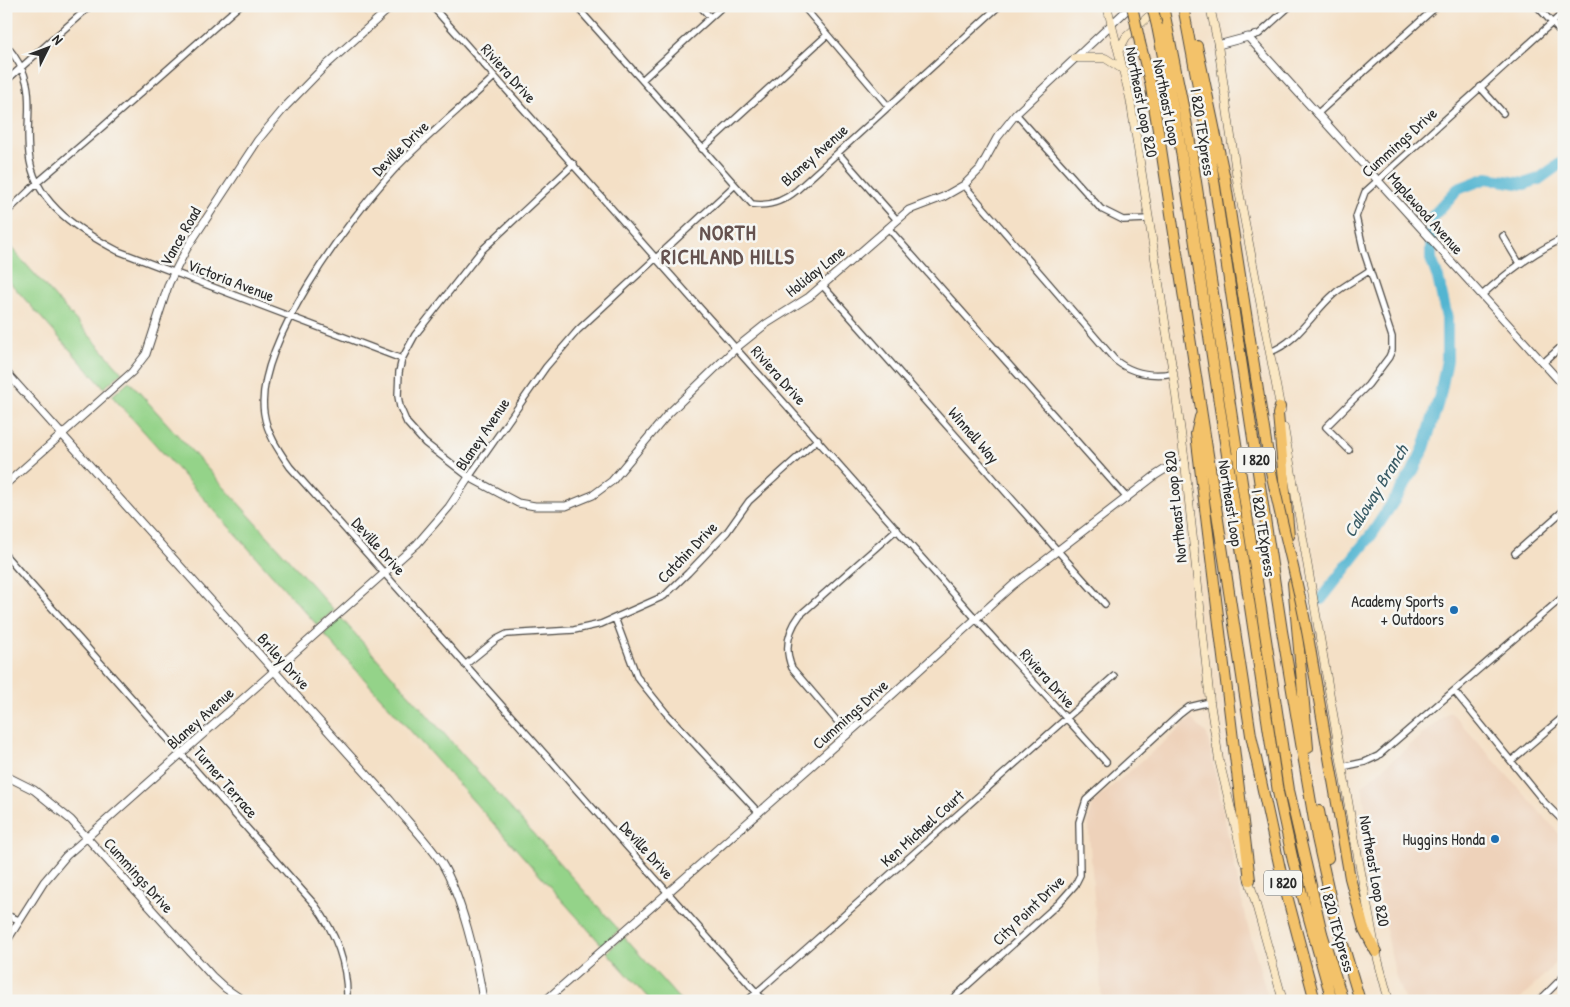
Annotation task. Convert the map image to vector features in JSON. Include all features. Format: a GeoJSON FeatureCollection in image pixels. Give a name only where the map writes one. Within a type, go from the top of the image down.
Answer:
{"type":"FeatureCollection","features":[{"type":"Feature","properties":{"kind":"highway","name":"Northeast Loop"},"geometry":{"type":"LineString","coordinates":[[1132,6],[1150,82],[1159,133],[1252,743],[1285,892],[1315,1001]]}},
{"type":"Feature","properties":{"kind":"highway","name":"I 820 TEXpress"},"geometry":{"type":"LineString","coordinates":[[1152,6],[1179,138],[1278,792],[1293,862],[1332,1001]]}},
{"type":"Feature","properties":{"kind":"highway","name":"I 820 TEXpress"},"geometry":{"type":"LineString","coordinates":[[1162,6],[1189,136],[1289,790],[1322,933],[1343,1001]]}},
{"type":"Feature","properties":{"kind":"highway","name":"Northeast Loop"},"geometry":{"type":"LineString","coordinates":[[1183,6],[1208,144],[1283,640],[1316,838],[1334,914],[1360,1001]]}},
{"type":"Feature","properties":{"kind":"highway"},"geometry":{"type":"LineString","coordinates":[[1183,6],[1188,12],[1217,133],[1269,461],[1277,502],[1303,602],[1350,878],[1364,929],[1376,952]]}},
{"type":"Feature","properties":{"kind":"highway"},"geometry":{"type":"LineString","coordinates":[[1280,407],[1278,414],[1308,758],[1336,901],[1334,914]]}},
{"type":"Feature","properties":{"kind":"highway"},"geometry":{"type":"LineString","coordinates":[[1201,414],[1196,434],[1250,880]]}},
{"type":"Feature","properties":{"kind":"main road","name":"Northeast Loop 820"},"geometry":{"type":"LineString","coordinates":[[1107,6],[1124,70],[1172,373],[1185,464],[1210,702],[1231,816],[1283,1001]]}},
{"type":"Feature","properties":{"kind":"main road"},"geometry":{"type":"LineString","coordinates":[[1119,50],[1126,37],[1162,6]]}},
{"type":"Feature","properties":{"kind":"main road","name":"Northeast Loop 820"},"geometry":{"type":"LineString","coordinates":[[1210,6],[1218,45],[1238,186],[1259,305],[1280,407],[1320,646],[1376,952],[1389,1001]]}},
{"type":"Feature","properties":{"kind":"main road"},"geometry":{"type":"LineString","coordinates":[[1075,58],[1105,58],[1124,70]]}},
{"type":"Feature","properties":{"kind":"street"},"geometry":{"type":"LineString","coordinates":[[6,81],[90,6]]}},
{"type":"Feature","properties":{"kind":"street"},"geometry":{"type":"LineString","coordinates":[[6,213],[38,182],[239,6]]}},
{"type":"Feature","properties":{"kind":"street","name":"Vance Road"},"geometry":{"type":"LineString","coordinates":[[6,484],[140,363],[146,354],[174,273],[222,191],[272,122],[322,69],[392,6]]}},
{"type":"Feature","properties":{"kind":"street","name":"Riviera Drive"},"geometry":{"type":"LineString","coordinates":[[432,6],[493,78],[574,164],[976,619],[1106,762]]}},
{"type":"Feature","properties":{"kind":"street"},"geometry":{"type":"LineString","coordinates":[[576,6],[735,186]]}},
{"type":"Feature","properties":{"kind":"street"},"geometry":{"type":"LineString","coordinates":[[700,6],[710,17]]}},
{"type":"Feature","properties":{"kind":"street"},"geometry":{"type":"LineString","coordinates":[[642,80],[723,6]]}},
{"type":"Feature","properties":{"kind":"street"},"geometry":{"type":"LineString","coordinates":[[803,6],[888,106]]}},
{"type":"Feature","properties":{"kind":"street","name":"Blaney Avenue"},"geometry":{"type":"LineString","coordinates":[[6,942],[44,882],[66,856],[432,527],[559,352],[588,319],[735,186],[752,204],[763,206],[784,200],[999,6]]}},
{"type":"Feature","properties":{"kind":"street","name":"Holiday Lane"},"geometry":{"type":"LineString","coordinates":[[469,477],[518,503],[535,506],[566,506],[593,495],[612,482],[668,414],[736,348],[766,324],[796,306],[897,220],[915,207],[943,197],[964,185],[980,169],[990,149],[1016,114],[1132,6]]}},
{"type":"Feature","properties":{"kind":"street"},"geometry":{"type":"LineString","coordinates":[[1218,45],[1260,34],[1290,6]]}},
{"type":"Feature","properties":{"kind":"street"},"geometry":{"type":"LineString","coordinates":[[1317,114],[1437,6]]}},
{"type":"Feature","properties":{"kind":"street"},"geometry":{"type":"LineString","coordinates":[[1537,6],[1564,36]]}},
{"type":"Feature","properties":{"kind":"street","name":"Cummings Drive"},"geometry":{"type":"LineString","coordinates":[[1349,450],[1326,427],[1368,385],[1392,350],[1392,337],[1370,270],[1356,217],[1365,192],[1564,12]]}},
{"type":"Feature","properties":{"kind":"street"},"geometry":{"type":"LineString","coordinates":[[702,149],[827,35]]}},
{"type":"Feature","properties":{"kind":"street","name":"Maplewood Avenue"},"geometry":{"type":"LineString","coordinates":[[1248,37],[1564,386]]}},
{"type":"Feature","properties":{"kind":"street","name":"Victoria Avenue"},"geometry":{"type":"LineString","coordinates":[[6,45],[22,67],[29,83],[30,158],[38,182],[59,211],[84,233],[118,251],[402,359]]}},
{"type":"Feature","properties":{"kind":"street","name":"Deville Drive"},"geometry":{"type":"LineString","coordinates":[[493,78],[394,170],[322,262],[290,317],[275,352],[264,399],[267,425],[277,448],[290,467],[764,1001]]}},
{"type":"Feature","properties":{"kind":"street"},"geometry":{"type":"LineString","coordinates":[[1480,87],[1503,113]]}},
{"type":"Feature","properties":{"kind":"street"},"geometry":{"type":"LineString","coordinates":[[1016,114],[1101,209],[1123,220],[1148,219]]}},
{"type":"Feature","properties":{"kind":"street"},"geometry":{"type":"LineString","coordinates":[[838,153],[897,220]]}},
{"type":"Feature","properties":{"kind":"street"},"geometry":{"type":"LineString","coordinates":[[469,477],[425,442],[403,415],[398,396],[399,372],[402,359],[415,335],[481,251],[574,164]]}},
{"type":"Feature","properties":{"kind":"street"},"geometry":{"type":"LineString","coordinates":[[964,185],[1115,360],[1130,370],[1143,373],[1160,375],[1172,373]]}},
{"type":"Feature","properties":{"kind":"street"},"geometry":{"type":"LineString","coordinates":[[888,228],[1127,498]]}},
{"type":"Feature","properties":{"kind":"street"},"geometry":{"type":"LineString","coordinates":[[1503,236],[1519,263]]}},
{"type":"Feature","properties":{"kind":"street"},"geometry":{"type":"LineString","coordinates":[[1482,295],[1519,263],[1538,250],[1564,238]]}},
{"type":"Feature","properties":{"kind":"street"},"geometry":{"type":"LineString","coordinates":[[1270,352],[1280,348],[1297,334],[1334,294],[1370,270]]}},
{"type":"Feature","properties":{"kind":"street","name":"Winnell Way"},"geometry":{"type":"LineString","coordinates":[[822,285],[1105,604]]}},
{"type":"Feature","properties":{"kind":"street"},"geometry":{"type":"LineString","coordinates":[[1543,363],[1564,344]]}},
{"type":"Feature","properties":{"kind":"street","name":"Briley Drive"},"geometry":{"type":"LineString","coordinates":[[6,372],[390,800],[442,864],[471,942],[483,1001]]}},
{"type":"Feature","properties":{"kind":"street","name":"Catchin Drive"},"geometry":{"type":"LineString","coordinates":[[465,665],[497,639],[507,634],[574,630],[601,624],[664,596],[727,532],[749,501],[818,439]]}},
{"type":"Feature","properties":{"kind":"street","name":"Cummings Drive"},"geometry":{"type":"LineString","coordinates":[[545,1001],[1032,570],[1059,552],[1167,468],[1185,464]]}},
{"type":"Feature","properties":{"kind":"street"},"geometry":{"type":"LineString","coordinates":[[1515,553],[1564,510]]}},
{"type":"Feature","properties":{"kind":"street"},"geometry":{"type":"LineString","coordinates":[[848,734],[792,668],[787,653],[787,644],[791,631],[800,615],[897,529]]}},
{"type":"Feature","properties":{"kind":"street","name":"Turner Terrace"},"geometry":{"type":"LineString","coordinates":[[6,556],[182,752],[326,920],[337,941],[343,963],[348,1001]]}},
{"type":"Feature","properties":{"kind":"street"},"geometry":{"type":"LineString","coordinates":[[1342,767],[1365,762],[1378,756],[1456,692],[1564,596]]}},
{"type":"Feature","properties":{"kind":"street"},"geometry":{"type":"LineString","coordinates":[[614,618],[637,677],[666,713],[759,813]]}},
{"type":"Feature","properties":{"kind":"street","name":"Ken Michael Court"},"geometry":{"type":"LineString","coordinates":[[747,1001],[1114,676]]}},
{"type":"Feature","properties":{"kind":"street"},"geometry":{"type":"LineString","coordinates":[[1456,692],[1511,761],[1564,822]]}},
{"type":"Feature","properties":{"kind":"street","name":"City Point Drive"},"geometry":{"type":"LineString","coordinates":[[950,1001],[1075,886],[1080,868],[1080,814],[1091,793],[1185,710],[1210,702]]}},
{"type":"Feature","properties":{"kind":"street"},"geometry":{"type":"LineString","coordinates":[[1511,761],[1564,716]]}},
{"type":"Feature","properties":{"kind":"street","name":"Cummings Drive"},"geometry":{"type":"LineString","coordinates":[[6,776],[34,790],[65,814],[88,837],[212,976],[244,1001]]}},
{"type":"Feature","properties":{"kind":"street"},"geometry":{"type":"LineString","coordinates":[[6,915],[19,920]]}},
{"type":"Feature","properties":{"kind":"street"},"geometry":{"type":"LineString","coordinates":[[1539,1001],[1564,976]]}},
{"type":"Feature","properties":{"kind":"shaded area"},"geometry":{"type":"Polygon","coordinates":[[[1450,711],[1564,839],[1564,955],[1519,1001],[1405,1001],[1396,978],[1376,880],[1362,786],[1450,711]]]}},
{"type":"Feature","properties":{"kind":"shaded area"},"geometry":{"type":"Polygon","coordinates":[[[1191,719],[1207,734],[1245,916],[1269,1001],[1102,1001],[1088,820],[1092,806],[1097,799],[1191,719]]]}},
{"type":"Feature","properties":{"kind":"green space"},"geometry":{"type":"Polygon","coordinates":[[[6,242],[122,372],[104,388],[6,278],[6,242]]]}},
{"type":"Feature","properties":{"kind":"green space"},"geometry":{"type":"Polygon","coordinates":[[[129,381],[334,610],[317,625],[112,396],[129,381]]]}},
{"type":"Feature","properties":{"kind":"green space"},"geometry":{"type":"Polygon","coordinates":[[[341,618],[619,930],[602,945],[324,634],[341,618]]]}},
{"type":"Feature","properties":{"kind":"green space"},"geometry":{"type":"Polygon","coordinates":[[[624,937],[681,1001],[651,1001],[607,952],[624,937]]]}},
{"type":"Feature","properties":{"kind":"waterway","name":"Calloway Branch"},"geometry":{"type":"LineString","coordinates":[[1321,599],[1372,534],[1412,473],[1424,448],[1440,395],[1447,360],[1447,318],[1438,278],[1431,259],[1431,218],[1458,189],[1487,178],[1524,184],[1539,179],[1564,161]]}},
{"type":"Feature","properties":{"kind":"place","name":"Academy Sports + Outdoors"},"geometry":{"type":"Point","coordinates":[1454,610]}},
{"type":"Feature","properties":{"kind":"place","name":"Huggins Honda"},"geometry":{"type":"Point","coordinates":[1495,839]}},
{"type":"Feature","properties":{"kind":"district","name":"NORTH RICHLAND HILLS"},"geometry":{"type":"Point","coordinates":[728,245]}}]}
